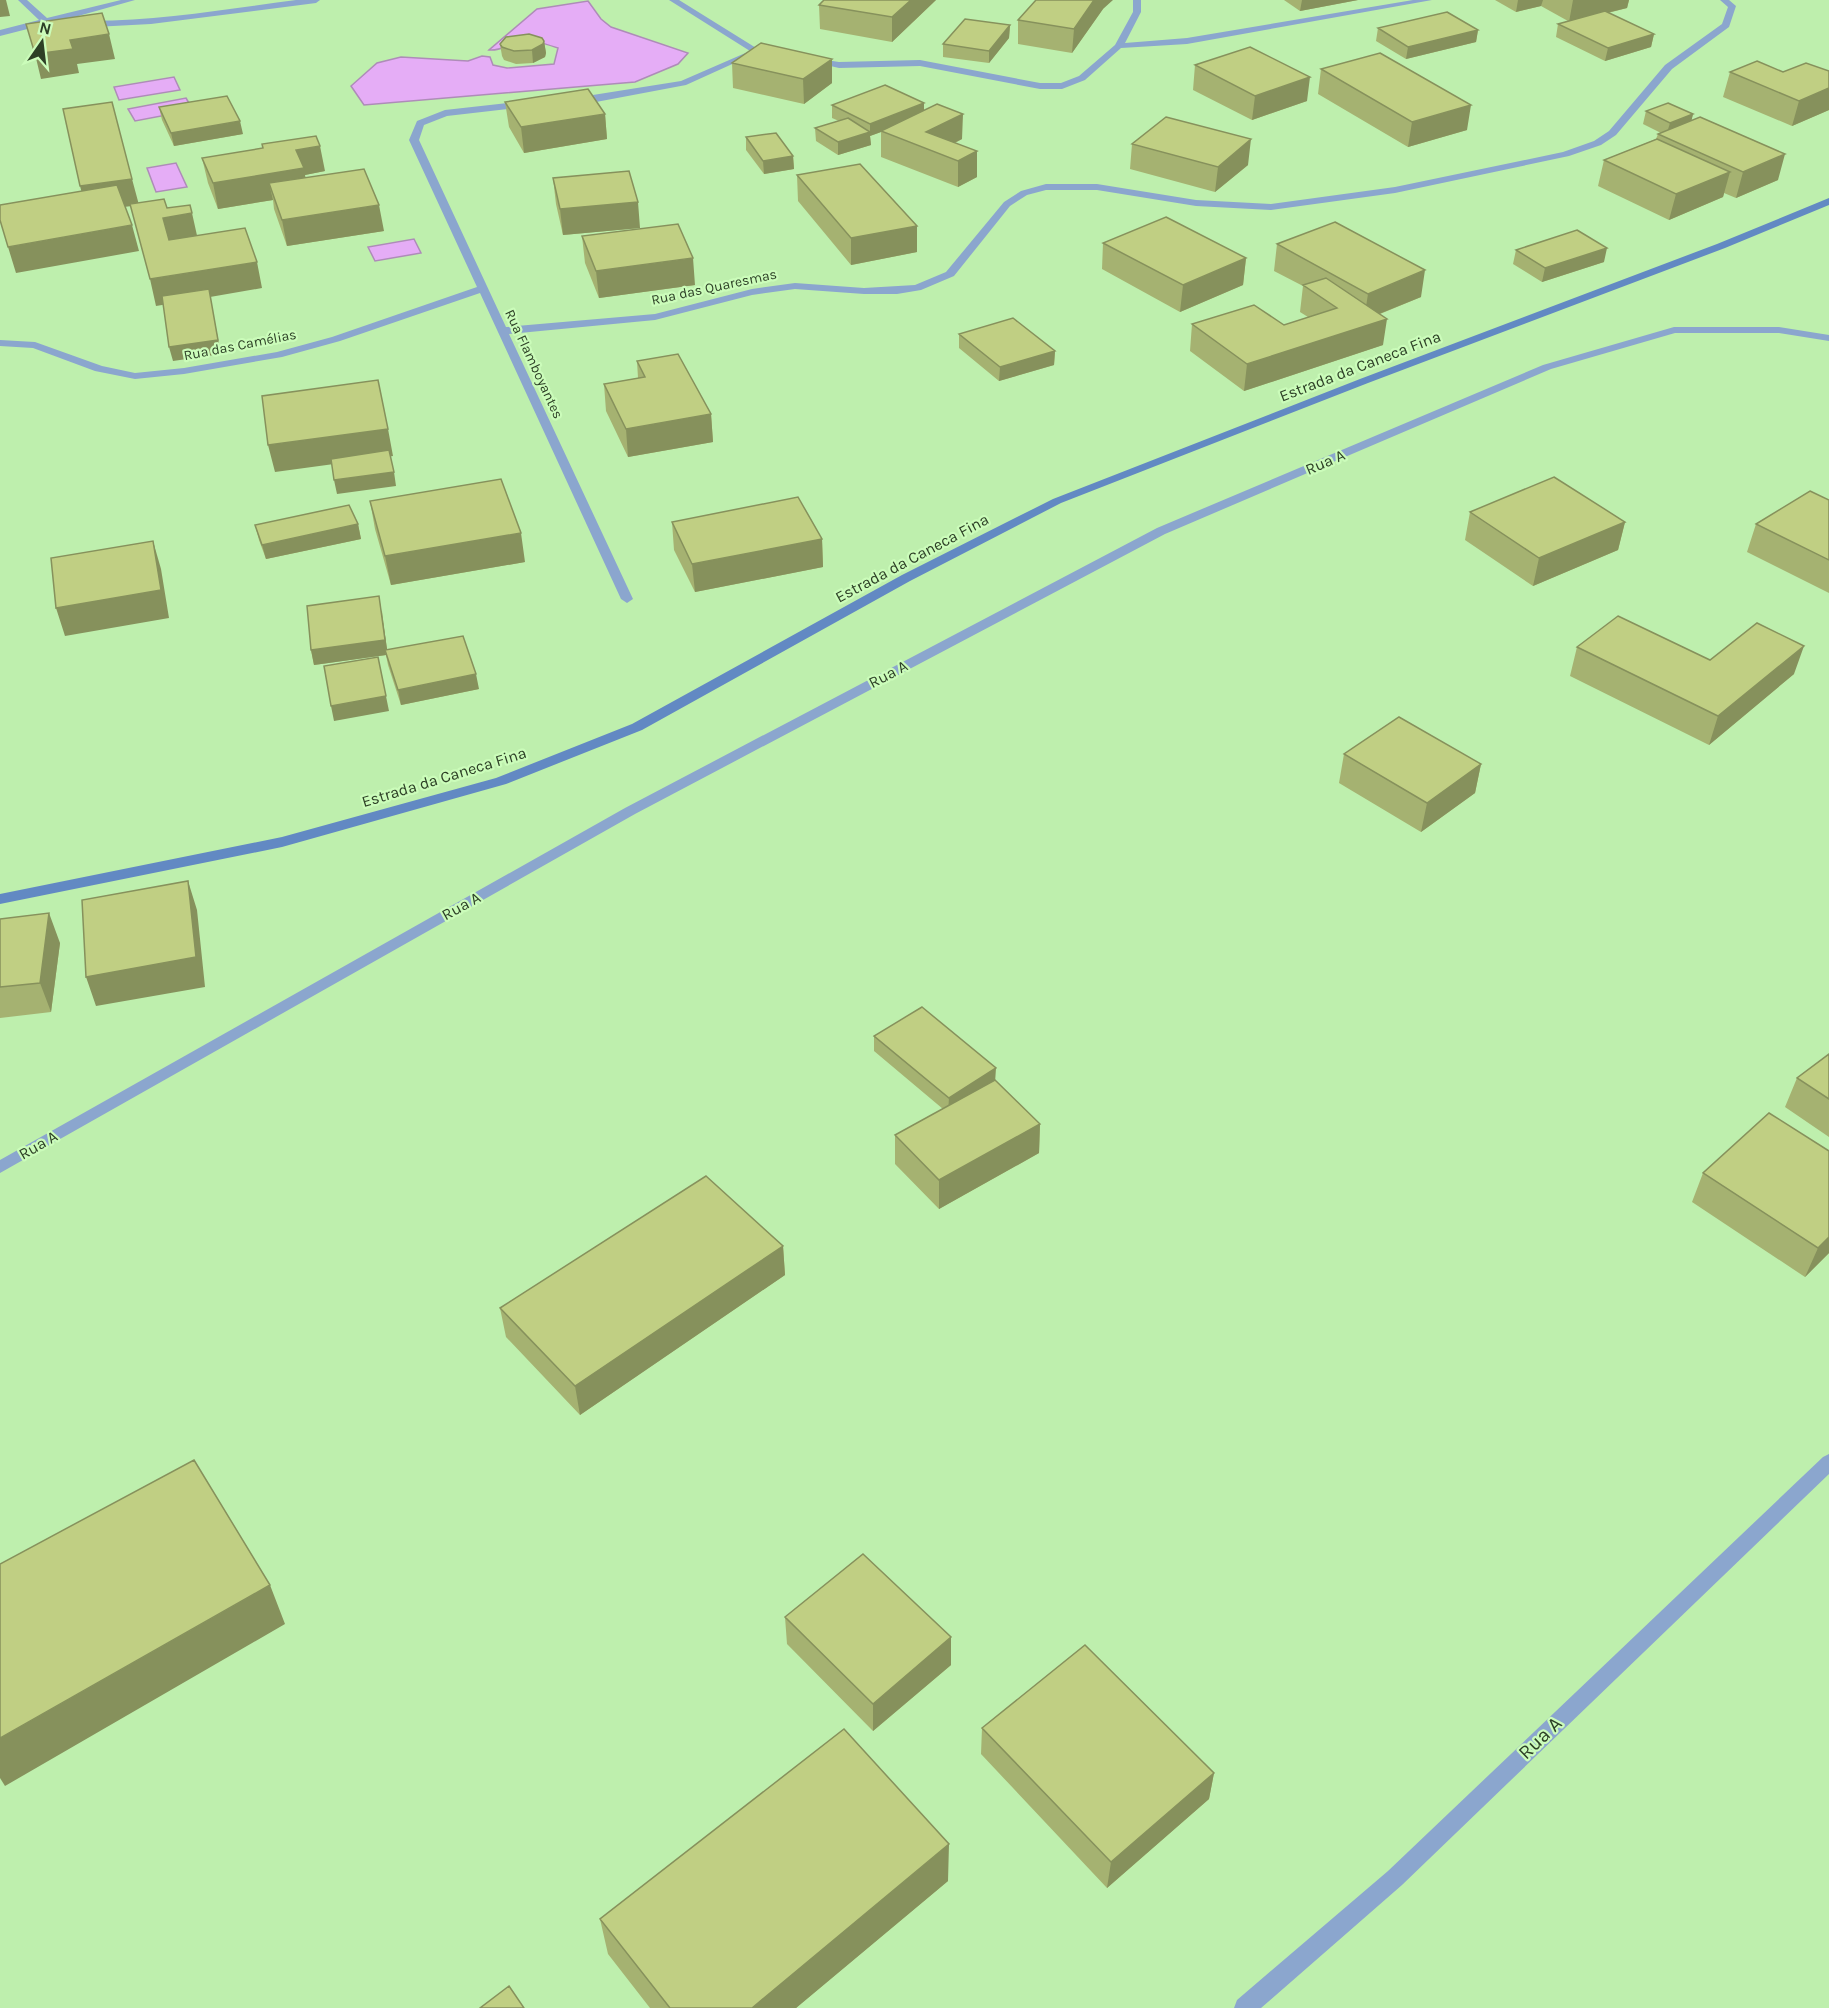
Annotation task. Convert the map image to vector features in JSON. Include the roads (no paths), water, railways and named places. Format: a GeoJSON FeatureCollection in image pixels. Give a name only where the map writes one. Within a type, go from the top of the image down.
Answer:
{"type":"FeatureCollection","features":[{"type":"Feature","properties":{"kind":"street"},"geometry":{"type":"LineString","coordinates":[[22,0],[45,21],[94,24],[151,21],[316,0]]}},
{"type":"Feature","properties":{"kind":"street"},"geometry":{"type":"LineString","coordinates":[[0,33],[131,0]]}},
{"type":"Feature","properties":{"kind":"street"},"geometry":{"type":"LineString","coordinates":[[673,0],[757,51],[768,52]]}},
{"type":"Feature","properties":{"kind":"street"},"geometry":{"type":"LineString","coordinates":[[807,60],[839,65],[920,63],[1040,86],[1062,86],[1082,78],[1119,46],[1137,12],[1137,0]]}},
{"type":"Feature","properties":{"kind":"street"},"geometry":{"type":"LineString","coordinates":[[1119,46],[1187,41],[1428,0]]}},
{"type":"Feature","properties":{"kind":"street","name":"Rua das Quaresmas"},"geometry":{"type":"LineString","coordinates":[[502,331],[655,316],[752,292],[795,286],[875,291],[917,288],[951,274],[1014,198],[1028,190],[1071,187],[1103,188],[1195,202],[1265,207],[1363,196],[1457,179],[1564,154],[1604,140],[1626,121],[1652,84],[1689,48],[1726,26],[1732,6],[1724,0]]}},
{"type":"Feature","properties":{"kind":"street"},"geometry":{"type":"LineString","coordinates":[[562,102],[596,99],[683,82],[757,51]]}},
{"type":"Feature","properties":{"kind":"street","name":"Rua Flamboyantes"},"geometry":{"type":"LineString","coordinates":[[540,103],[446,113],[420,123],[414,140],[627,599]]}},
{"type":"Feature","properties":{"kind":"street","name":"Estrada da Caneca Fina"},"geometry":{"type":"LineString","coordinates":[[0,899],[282,842],[511,777],[637,727],[906,578],[1057,501],[1710,250],[1829,201]]}},
{"type":"Feature","properties":{"kind":"street","name":"Rua das Camélias"},"geometry":{"type":"LineString","coordinates":[[0,343],[35,345],[99,369],[135,376],[183,371],[278,355],[482,290]]}},
{"type":"Feature","properties":{"kind":"street","name":"Rua A"},"geometry":{"type":"LineString","coordinates":[[0,1167],[630,811],[1161,531],[1547,367],[1662,333],[1674,330],[1779,330],[1829,338]]}},
{"type":"Feature","properties":{"kind":"street","name":"Rua A"},"geometry":{"type":"LineString","coordinates":[[1245,2008],[1395,1878],[1829,1462]]}}]}
